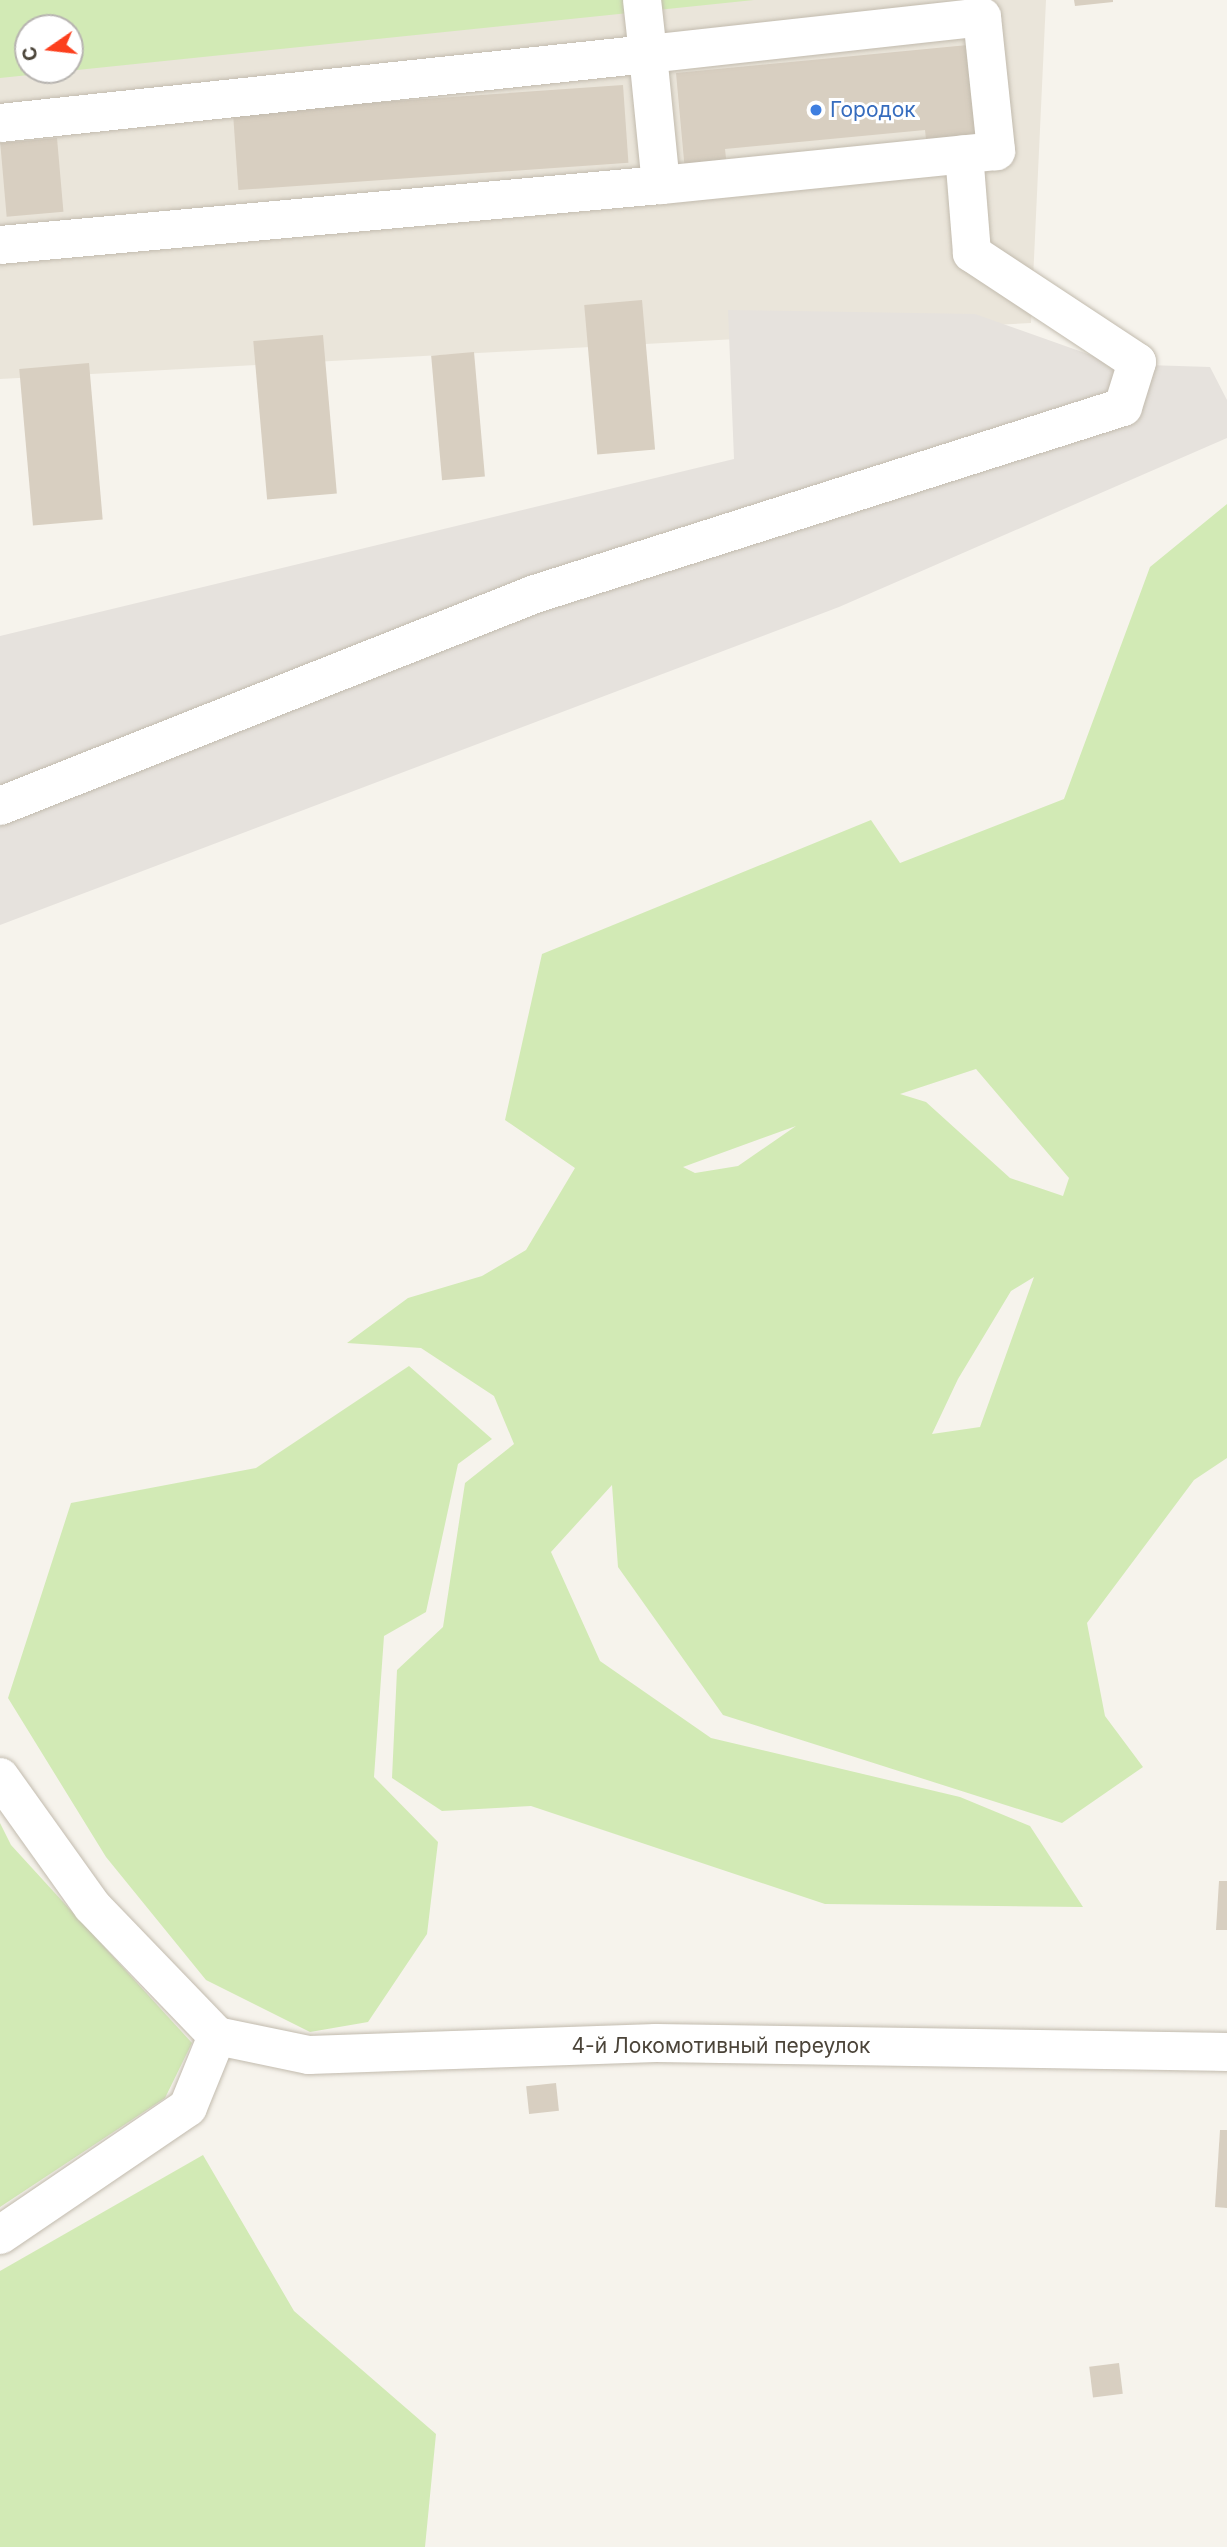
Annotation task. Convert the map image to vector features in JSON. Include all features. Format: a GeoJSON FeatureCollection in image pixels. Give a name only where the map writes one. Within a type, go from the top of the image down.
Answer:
{"type":"FeatureCollection","features":[{"type":"Feature","properties":{"kind":"street"},"geometry":{"type":"LineString","coordinates":[[642,0],[661,185]]}},
{"type":"Feature","properties":{"kind":"street"},"geometry":{"type":"LineString","coordinates":[[0,122],[982,17],[996,151],[661,185],[0,245]]}},
{"type":"Feature","properties":{"kind":"street"},"geometry":{"type":"LineString","coordinates":[[0,806],[535,594],[1123,407],[1137,362],[972,253],[964,154]]}},
{"type":"Feature","properties":{"kind":"street"},"geometry":{"type":"LineString","coordinates":[[0,1777],[92,1906],[217,2036],[188,2107],[0,2235]]}},
{"type":"Feature","properties":{"kind":"street","name":"4-й Локомотивный переулок"},"geometry":{"type":"LineString","coordinates":[[217,2036],[309,2055],[656,2043],[1227,2052]]}},
{"type":"Feature","properties":{"kind":"shaded area"},"geometry":{"type":"Polygon","coordinates":[[[646,0],[1046,0],[1031,323],[0,379],[0,65],[14,66],[14,84],[84,84],[84,68],[646,0]]]}},
{"type":"Feature","properties":{"kind":"shaded area"},"geometry":{"type":"Polygon","coordinates":[[[728,310],[975,314],[1116,364],[1210,367],[1227,400],[1227,438],[839,607],[0,925],[0,636],[734,459],[728,310]]]}},
{"type":"Feature","properties":{"kind":"green space"},"geometry":{"type":"Polygon","coordinates":[[[0,0],[754,0],[84,69],[84,14],[14,14],[14,77],[0,78],[0,0]]]}},
{"type":"Feature","properties":{"kind":"green space"},"geometry":{"type":"Polygon","coordinates":[[[1227,504],[1227,1458],[1194,1480],[1087,1623],[1105,1716],[1143,1767],[1062,1823],[723,1715],[618,1567],[612,1485],[551,1552],[600,1661],[711,1738],[960,1797],[1030,1826],[1083,1907],[825,1904],[531,1806],[442,1811],[392,1778],[397,1670],[443,1627],[465,1483],[514,1444],[494,1396],[421,1348],[347,1343],[408,1298],[482,1276],[526,1250],[575,1168],[505,1120],[542,954],[871,820],[900,863],[1064,799],[1150,567],[1227,504]],[[976,1069],[900,1094],[926,1102],[1010,1178],[1063,1196],[1069,1178],[976,1069]],[[796,1126],[683,1167],[695,1173],[738,1166],[796,1126]],[[1034,1277],[1011,1291],[958,1379],[932,1434],[980,1427],[1034,1277]]]}},
{"type":"Feature","properties":{"kind":"green space"},"geometry":{"type":"Polygon","coordinates":[[[409,1366],[492,1439],[458,1464],[426,1612],[384,1636],[374,1777],[438,1842],[427,1934],[368,2022],[310,2032],[206,1980],[106,1857],[8,1698],[71,1503],[256,1468],[409,1366]]]}},
{"type":"Feature","properties":{"kind":"green space"},"geometry":{"type":"Polygon","coordinates":[[[0,1823],[11,1845],[192,2043],[165,2098],[0,2207],[0,1823]]]}},
{"type":"Feature","properties":{"kind":"green space"},"geometry":{"type":"Polygon","coordinates":[[[203,2155],[294,2311],[436,2434],[425,2547],[0,2547],[0,2271],[203,2155]]]}},
{"type":"Feature","properties":{"kind":"building"},"geometry":{"type":"Polygon","coordinates":[[[1074,0],[1113,0],[1113,2],[1075,6],[1074,0]]]}},
{"type":"Feature","properties":{"kind":"building"},"geometry":{"type":"Polygon","coordinates":[[[968,45],[977,143],[927,148],[925,130],[725,149],[727,167],[685,171],[676,73],[968,45]]]}},
{"type":"Feature","properties":{"kind":"building"},"geometry":{"type":"Polygon","coordinates":[[[623,85],[628,163],[238,190],[233,112],[623,85]]]}},
{"type":"Feature","properties":{"kind":"building"},"geometry":{"type":"Polygon","coordinates":[[[57,138],[63,212],[7,217],[0,143],[57,138]]]}},
{"type":"Feature","properties":{"kind":"building"},"geometry":{"type":"Polygon","coordinates":[[[642,300],[655,449],[597,454],[584,305],[642,300]]]}},
{"type":"Feature","properties":{"kind":"building"},"geometry":{"type":"Polygon","coordinates":[[[323,335],[337,493],[267,499],[253,341],[323,335]]]}},
{"type":"Feature","properties":{"kind":"building"},"geometry":{"type":"Polygon","coordinates":[[[474,352],[485,477],[442,480],[431,356],[474,352]]]}},
{"type":"Feature","properties":{"kind":"building"},"geometry":{"type":"Polygon","coordinates":[[[89,363],[103,519],[33,526],[19,369],[89,363]]]}},
{"type":"Feature","properties":{"kind":"building"},"geometry":{"type":"Polygon","coordinates":[[[1219,1881],[1227,1881],[1227,1930],[1216,1930],[1219,1881]]]}},
{"type":"Feature","properties":{"kind":"building"},"geometry":{"type":"Polygon","coordinates":[[[556,2083],[559,2111],[529,2114],[526,2086],[556,2083]]]}},
{"type":"Feature","properties":{"kind":"building"},"geometry":{"type":"Polygon","coordinates":[[[1220,2130],[1227,2130],[1227,2208],[1215,2207],[1220,2130]]]}},
{"type":"Feature","properties":{"kind":"building"},"geometry":{"type":"Polygon","coordinates":[[[1119,2363],[1123,2394],[1093,2397],[1089,2367],[1119,2363]]]}},
{"type":"Feature","properties":{"kind":"place","name":"Городок"},"geometry":{"type":"Point","coordinates":[816,110]}}]}
